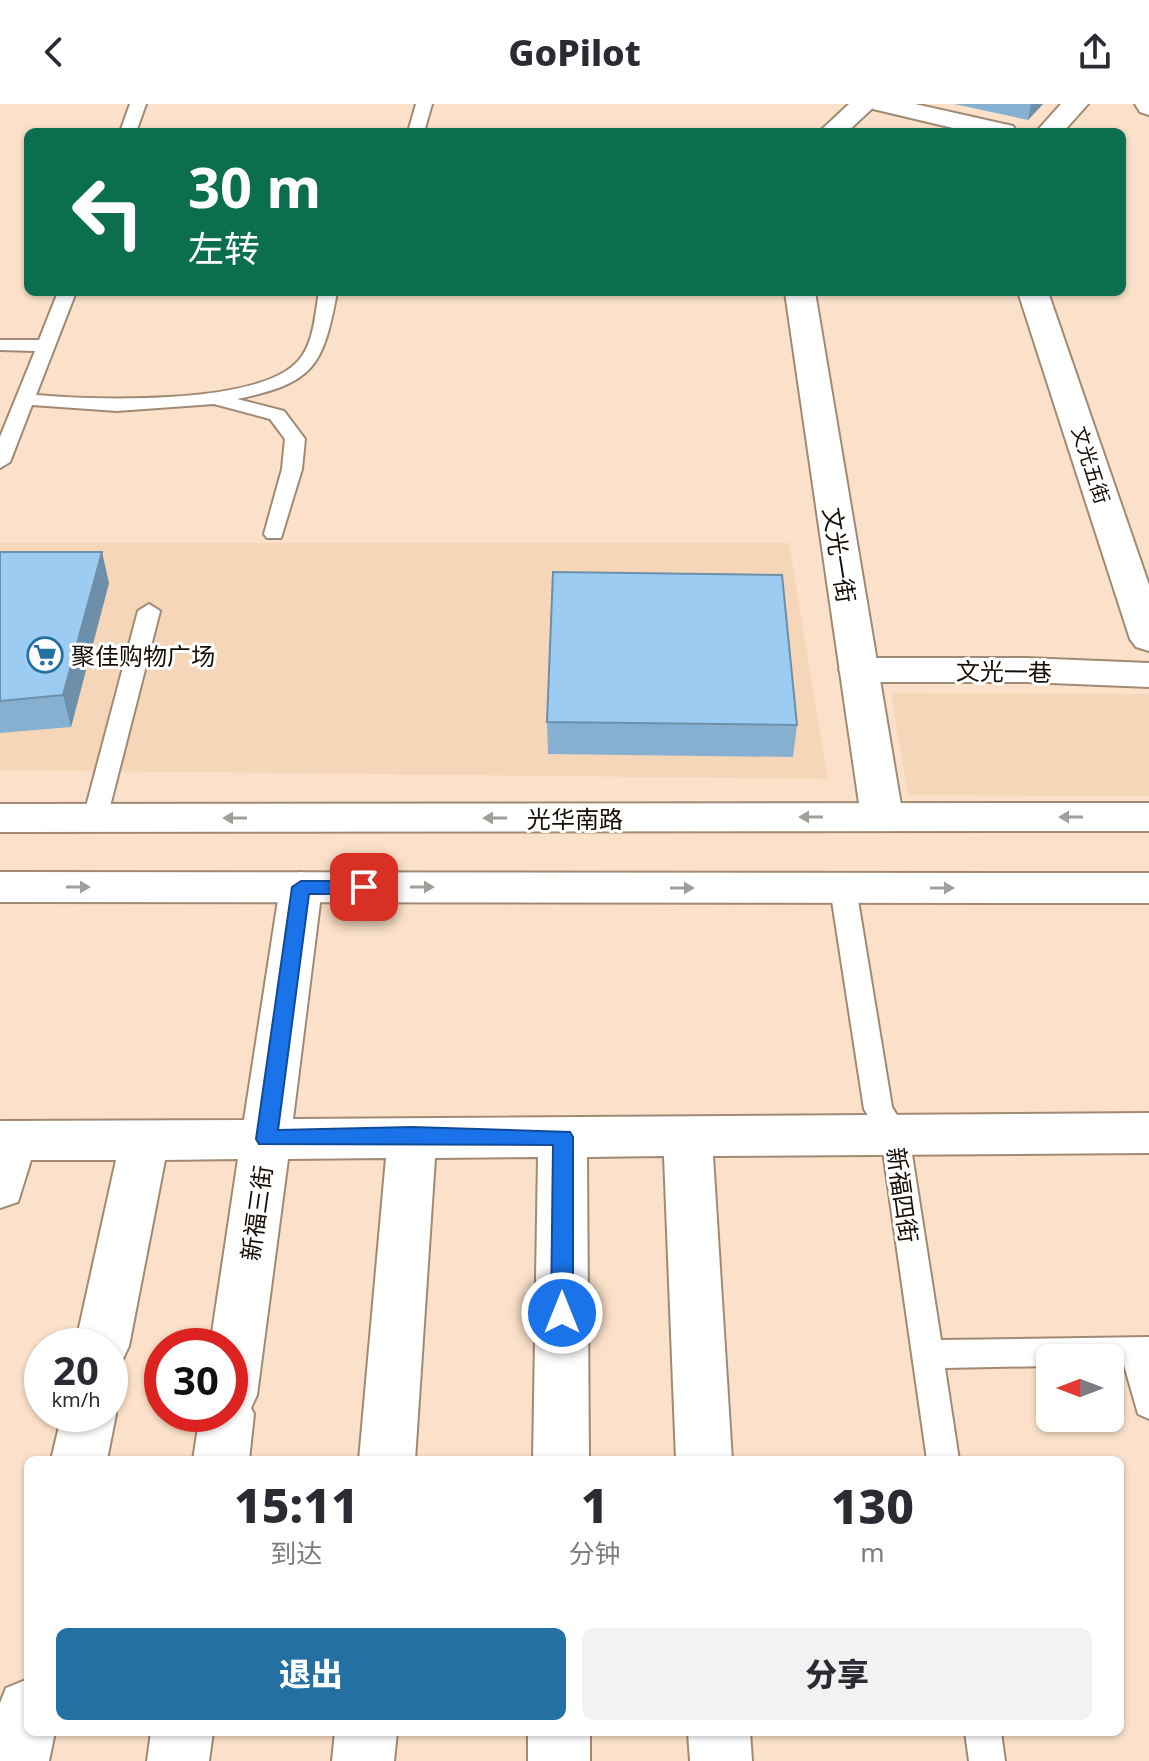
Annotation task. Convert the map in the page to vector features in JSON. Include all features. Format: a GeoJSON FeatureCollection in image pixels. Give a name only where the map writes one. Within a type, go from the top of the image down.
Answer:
{"type":"FeatureCollection","features":[{"type":"Feature","properties":{"kind":"street"},"geometry":{"type":"LineString","coordinates":[[837,128],[864,104]]}},
{"type":"Feature","properties":{"kind":"street"},"geometry":{"type":"LineString","coordinates":[[882,104],[987,128]]}},
{"type":"Feature","properties":{"kind":"street"},"geometry":{"type":"LineString","coordinates":[[1053,128],[1075,104]]}},
{"type":"Feature","properties":{"kind":"street","name":"文光一街"},"geometry":{"type":"LineString","coordinates":[[801,296],[882,817]]}},
{"type":"Feature","properties":{"kind":"street","name":"文光五街"},"geometry":{"type":"LineString","coordinates":[[1034,296],[1149,639]]}},
{"type":"Feature","properties":{"kind":"street","name":"文光一巷"},"geometry":{"type":"LineString","coordinates":[[858,670],[1026,670],[1149,675]]}},
{"type":"Feature","properties":{"kind":"street","name":"光华南路"},"geometry":{"type":"LineString","coordinates":[[0,818],[1149,817]]}},
{"type":"Feature","properties":{"kind":"street"},"geometry":{"type":"LineString","coordinates":[[0,887],[1149,888]]}},
{"type":"Feature","properties":{"kind":"street","name":"新福三街"},"geometry":{"type":"LineString","coordinates":[[239,1328],[301,887]]}},
{"type":"Feature","properties":{"kind":"street"},"geometry":{"type":"LineString","coordinates":[[0,1187],[6,1141],[1149,1133]]}},
{"type":"Feature","properties":{"kind":"street"},"geometry":{"type":"LineString","coordinates":[[387,1456],[412,1136]]}},
{"type":"Feature","properties":{"kind":"street"},"geometry":{"type":"LineString","coordinates":[[687,1136],[704,1456]]}},
{"type":"Feature","properties":{"kind":"street"},"geometry":{"type":"LineString","coordinates":[[561,1456],[563,1137]]}},
{"type":"Feature","properties":{"kind":"street"},"geometry":{"type":"LineString","coordinates":[[106,1328],[145,1140]]}},
{"type":"Feature","properties":{"kind":"street"},"geometry":{"type":"LineString","coordinates":[[80,1456],[85,1432]]}},
{"type":"Feature","properties":{"kind":"street"},"geometry":{"type":"LineString","coordinates":[[222,1456],[225,1432]]}},
{"type":"Feature","properties":{"kind":"street"},"geometry":{"type":"LineString","coordinates":[[18,1761],[24,1730]]}},
{"type":"Feature","properties":{"kind":"street"},"geometry":{"type":"LineString","coordinates":[[178,1761],[181,1736]]}},
{"type":"Feature","properties":{"kind":"street"},"geometry":{"type":"LineString","coordinates":[[363,1761],[366,1736]]}},
{"type":"Feature","properties":{"kind":"street"},"geometry":{"type":"LineString","coordinates":[[559,1736],[559,1761]]}},
{"type":"Feature","properties":{"kind":"street"},"geometry":{"type":"LineString","coordinates":[[719,1736],[721,1761]]}},
{"type":"Feature","properties":{"kind":"lane"},"geometry":{"type":"LineString","coordinates":[[129,128],[138,104]]}},
{"type":"Feature","properties":{"kind":"lane"},"geometry":{"type":"LineString","coordinates":[[417,128],[424,104]]}},
{"type":"Feature","properties":{"kind":"lane"},"geometry":{"type":"LineString","coordinates":[[0,462],[65,296]]}},
{"type":"Feature","properties":{"kind":"lane"},"geometry":{"type":"LineString","coordinates":[[24,399],[76,405],[144,404],[244,393],[295,374],[318,345],[327,296]]}},
{"type":"Feature","properties":{"kind":"lane"},"geometry":{"type":"LineString","coordinates":[[0,345],[45,346]]}},
{"type":"Feature","properties":{"kind":"lane"},"geometry":{"type":"LineString","coordinates":[[208,397],[277,415],[295,439],[292,469],[274,534]]}},
{"type":"Feature","properties":{"kind":"lane"},"geometry":{"type":"LineString","coordinates":[[95,818],[149,611]]}},
{"type":"Feature","properties":{"kind":"lane","name":"新福四街"},"geometry":{"type":"LineString","coordinates":[[843,888],[878,1109],[895,1135],[942,1456]]}},
{"type":"Feature","properties":{"kind":"lane"},"geometry":{"type":"LineString","coordinates":[[927,1354],[1143,1351],[1149,1404]]}},
{"type":"Feature","properties":{"kind":"lane"},"geometry":{"type":"LineString","coordinates":[[984,1736],[987,1761]]}},
{"type":"Feature","properties":{"kind":"shaded area"},"geometry":{"type":"Polygon","coordinates":[[[0,543],[789,543],[828,779],[0,770],[0,543]]]}},
{"type":"Feature","properties":{"kind":"shaded area"},"geometry":{"type":"Polygon","coordinates":[[[891,693],[1149,694],[1149,796],[908,795],[891,693]]]}},
{"type":"Feature","properties":{"kind":"building","name":"聚佳购物广场"},"geometry":{"type":"Polygon","coordinates":[[[0,552],[102,552],[63,695],[0,701],[0,552]]]}},
{"type":"Feature","properties":{"kind":"building"},"geometry":{"type":"Polygon","coordinates":[[[553,572],[782,575],[797,725],[547,722],[553,572]]]}},
{"type":"Feature","properties":{"kind":"place","name":"聚佳购物广场"},"geometry":{"type":"Point","coordinates":[45,655]}},
{"type":"Feature","properties":{"kind":"route"},"geometry":{"type":"LineString","coordinates":[[364,887],[301,887],[266,1139],[563,1137],[562,1313]]}}]}
